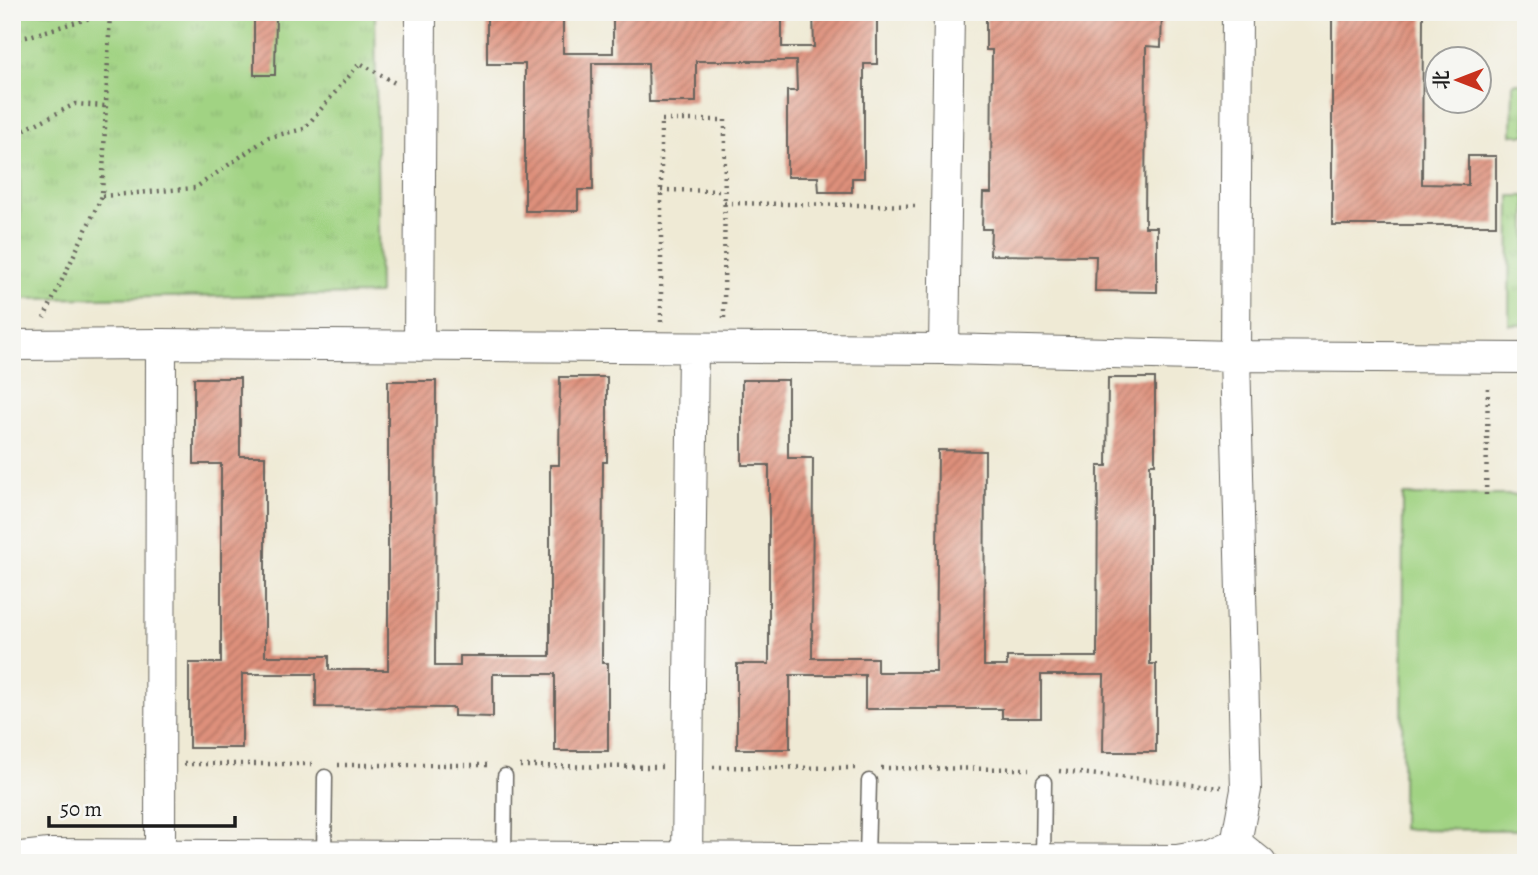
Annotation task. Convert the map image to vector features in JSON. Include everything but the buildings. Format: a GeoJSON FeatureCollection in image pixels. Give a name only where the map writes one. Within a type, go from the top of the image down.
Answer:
{"type":"FeatureCollection","features":[{"type":"Feature","properties":{"kind":"street"},"geometry":{"type":"LineString","coordinates":[[419,346],[421,12]]}},
{"type":"Feature","properties":{"kind":"street"},"geometry":{"type":"LineString","coordinates":[[944,349],[948,12]]}},
{"type":"Feature","properties":{"kind":"street"},"geometry":{"type":"LineString","coordinates":[[1236,844],[1246,790],[1235,356],[1237,12]]}},
{"type":"Feature","properties":{"kind":"street"},"geometry":{"type":"LineString","coordinates":[[161,344],[160,764],[172,858]]}},
{"type":"Feature","properties":{"kind":"street"},"geometry":{"type":"LineString","coordinates":[[22,345],[944,349],[1526,359]]}},
{"type":"Feature","properties":{"kind":"street"},"geometry":{"type":"LineString","coordinates":[[687,857],[693,348]]}},
{"type":"Feature","properties":{"kind":"street"},"geometry":{"type":"LineString","coordinates":[[12,858],[47,854],[172,858],[324,856],[1177,860],[1212,854],[1236,844]]}},
{"type":"Feature","properties":{"kind":"street"},"geometry":{"type":"LineString","coordinates":[[1236,844],[1261,863]]}},
{"type":"Feature","properties":{"kind":"lane"},"geometry":{"type":"LineString","coordinates":[[502,858],[505,776]]}},
{"type":"Feature","properties":{"kind":"lane"},"geometry":{"type":"LineString","coordinates":[[324,856],[325,777]]}},
{"type":"Feature","properties":{"kind":"lane"},"geometry":{"type":"LineString","coordinates":[[867,858],[869,781]]}},
{"type":"Feature","properties":{"kind":"lane"},"geometry":{"type":"LineString","coordinates":[[1043,859],[1044,782]]}},
{"type":"Feature","properties":{"kind":"path"},"geometry":{"type":"LineString","coordinates":[[12,39],[110,12],[102,196],[22,345]]}},
{"type":"Feature","properties":{"kind":"path"},"geometry":{"type":"LineString","coordinates":[[102,196],[195,188],[269,138],[304,129],[360,63],[421,97]]}},
{"type":"Feature","properties":{"kind":"path"},"geometry":{"type":"LineString","coordinates":[[12,136],[75,104],[106,106]]}},
{"type":"Feature","properties":{"kind":"path"},"geometry":{"type":"LineString","coordinates":[[661,347],[661,120],[725,120],[724,348]]}},
{"type":"Feature","properties":{"kind":"path"},"geometry":{"type":"LineString","coordinates":[[661,190],[724,191]]}},
{"type":"Feature","properties":{"kind":"path"},"geometry":{"type":"LineString","coordinates":[[724,203],[946,206]]}},
{"type":"Feature","properties":{"kind":"path"},"geometry":{"type":"LineString","coordinates":[[1486,495],[1488,358]]}},
{"type":"Feature","properties":{"kind":"path"},"geometry":{"type":"LineString","coordinates":[[160,764],[491,765]]}},
{"type":"Feature","properties":{"kind":"path"},"geometry":{"type":"LineString","coordinates":[[518,766],[1031,769]]}},
{"type":"Feature","properties":{"kind":"path"},"geometry":{"type":"LineString","coordinates":[[1058,771],[1246,790]]}},
{"type":"Feature","properties":{"kind":"green space"},"geometry":{"type":"Polygon","coordinates":[[[12,12],[375,12],[379,294],[21,299],[19,142],[12,134],[12,12]]]}},
{"type":"Feature","properties":{"kind":"green space"},"geometry":{"type":"Polygon","coordinates":[[[1513,83],[1526,83],[1526,135],[1512,135],[1513,83]]]}},
{"type":"Feature","properties":{"kind":"green space"},"geometry":{"type":"Polygon","coordinates":[[[1510,196],[1526,196],[1526,325],[1509,325],[1510,196]]]}},
{"type":"Feature","properties":{"kind":"green space"},"geometry":{"type":"Polygon","coordinates":[[[1403,495],[1526,495],[1526,830],[1402,829],[1403,495]]]}}]}
